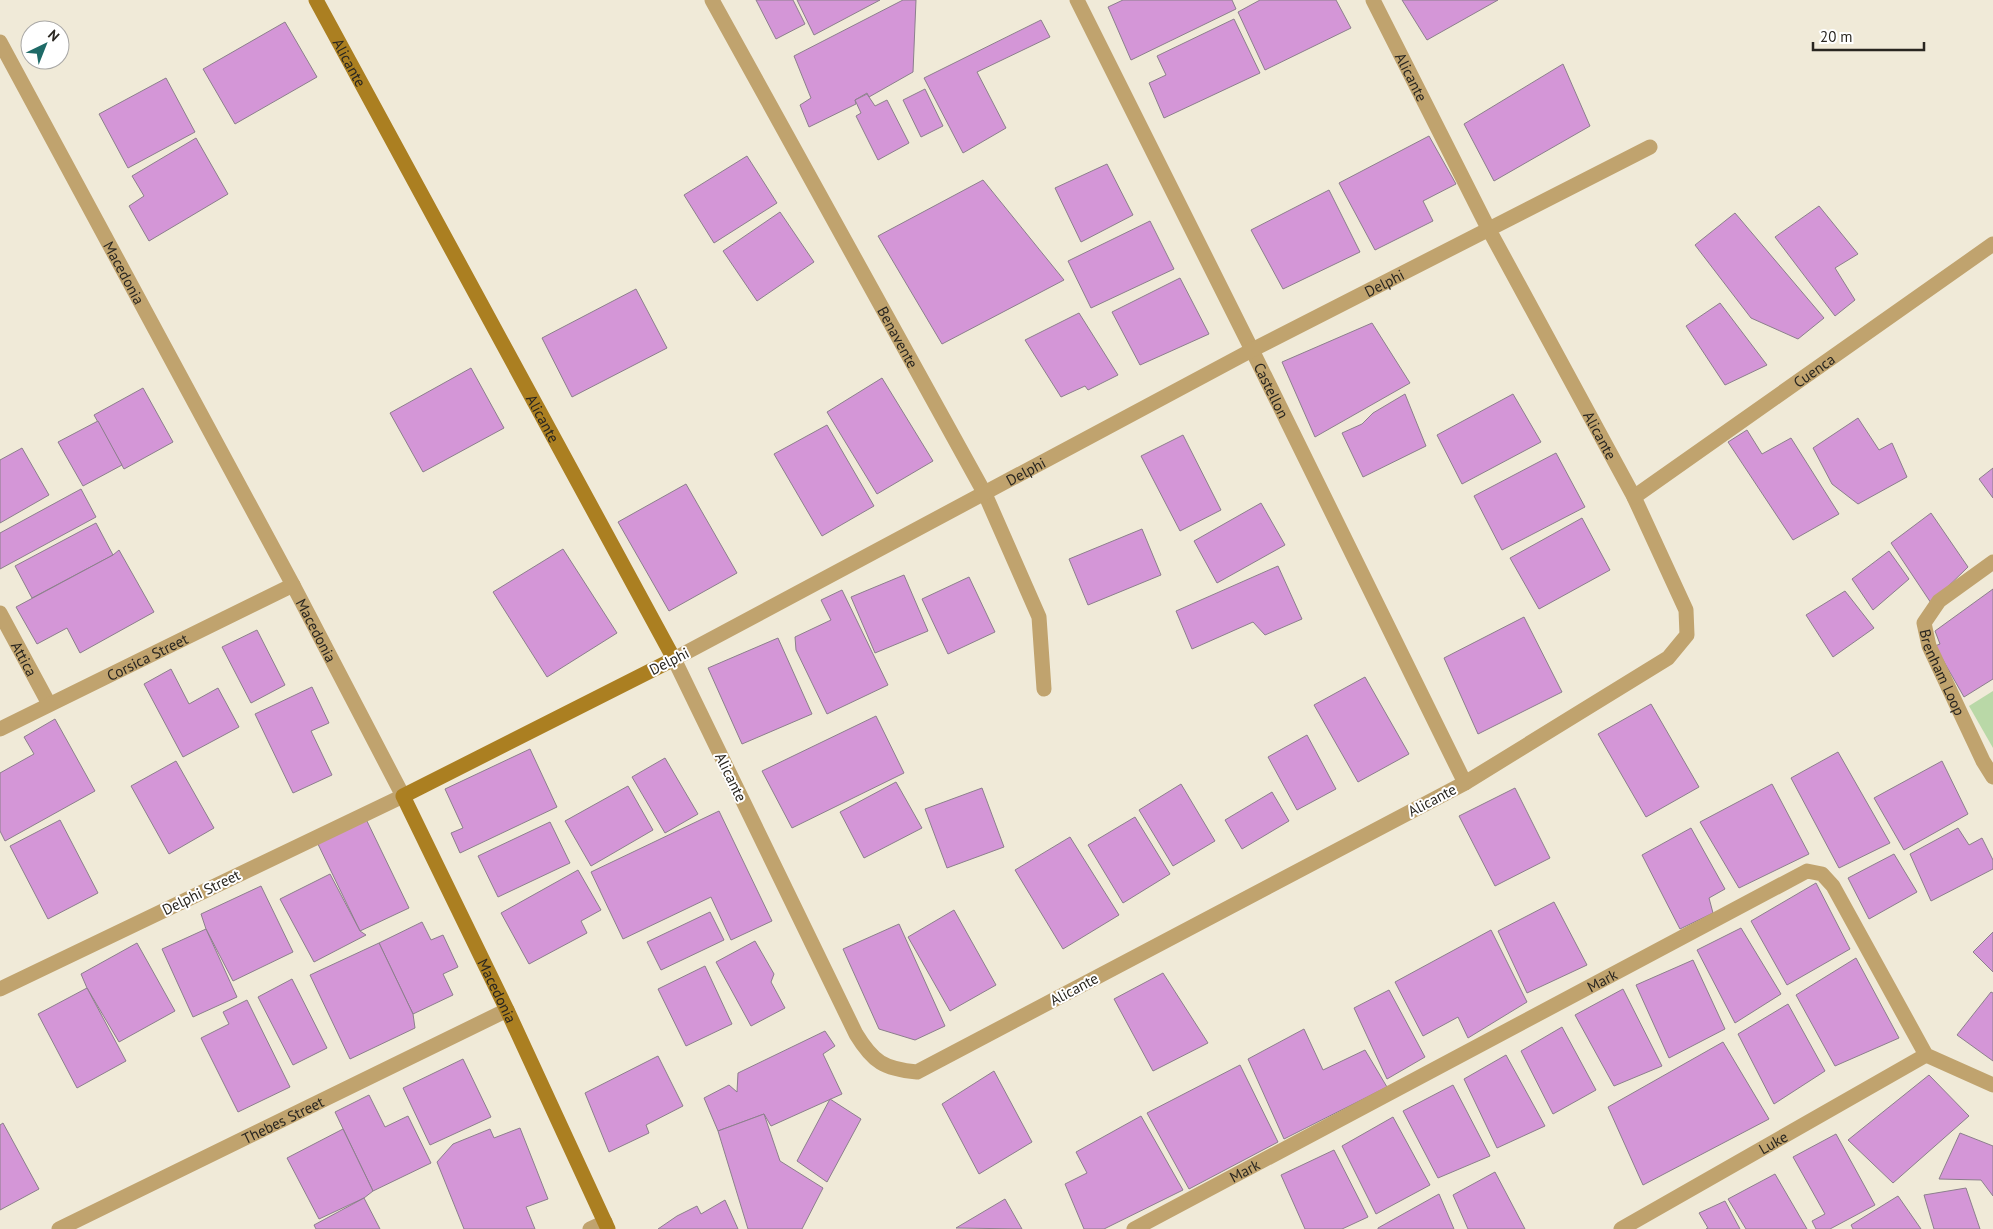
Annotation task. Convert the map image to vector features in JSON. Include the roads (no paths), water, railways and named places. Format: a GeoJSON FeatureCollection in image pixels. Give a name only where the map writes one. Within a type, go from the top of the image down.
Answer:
{"type":"FeatureCollection","features":[{"type":"Feature","properties":{"kind":"street","name":"Alicante"},"geometry":{"type":"LineString","coordinates":[[316,0],[674,659],[856,1034],[867,1053],[879,1062],[897,1070],[917,1072],[1465,783],[1668,658],[1687,635],[1686,610],[1634,496],[1488,228],[1373,0]]}},
{"type":"Feature","properties":{"kind":"street","name":"Benavente"},"geometry":{"type":"LineString","coordinates":[[712,0],[985,494],[1039,617],[1044,689]]}},
{"type":"Feature","properties":{"kind":"street","name":"Castellon"},"geometry":{"type":"LineString","coordinates":[[1077,0],[1465,783]]}},
{"type":"Feature","properties":{"kind":"street","name":"Macedonia"},"geometry":{"type":"LineString","coordinates":[[0,42],[293,585],[403,796],[507,1010],[606,1226]]}},
{"type":"Feature","properties":{"kind":"street","name":"Delphi"},"geometry":{"type":"LineString","coordinates":[[403,796],[674,659],[1252,350],[1650,147]]}},
{"type":"Feature","properties":{"kind":"street","name":"Cuenca"},"geometry":{"type":"LineString","coordinates":[[1634,496],[1993,244]]}},
{"type":"Feature","properties":{"kind":"street","name":"Brenham Loop"},"geometry":{"type":"LineString","coordinates":[[1993,562],[1939,601],[1924,623],[1929,646],[1993,777]]}},
{"type":"Feature","properties":{"kind":"street","name":"Corsica Street"},"geometry":{"type":"LineString","coordinates":[[0,729],[293,585]]}},
{"type":"Feature","properties":{"kind":"street","name":"Attica"},"geometry":{"type":"LineString","coordinates":[[0,613],[49,704]]}},
{"type":"Feature","properties":{"kind":"street","name":"Delphi Street"},"geometry":{"type":"LineString","coordinates":[[0,989],[317,835],[403,796]]}},
{"type":"Feature","properties":{"kind":"street","name":"Mark"},"geometry":{"type":"LineString","coordinates":[[1134,1229],[1807,872],[1822,874],[1833,886],[1926,1056]]}},
{"type":"Feature","properties":{"kind":"street","name":"Thebes Street"},"geometry":{"type":"LineString","coordinates":[[59,1229],[507,1010]]}},
{"type":"Feature","properties":{"kind":"street"},"geometry":{"type":"LineString","coordinates":[[1926,1056],[1993,1085]]}},
{"type":"Feature","properties":{"kind":"street","name":"Luke"},"geometry":{"type":"LineString","coordinates":[[1621,1229],[1926,1056]]}},
{"type":"Feature","properties":{"kind":"street"},"geometry":{"type":"LineString","coordinates":[[590,1229],[606,1226]]}}]}
